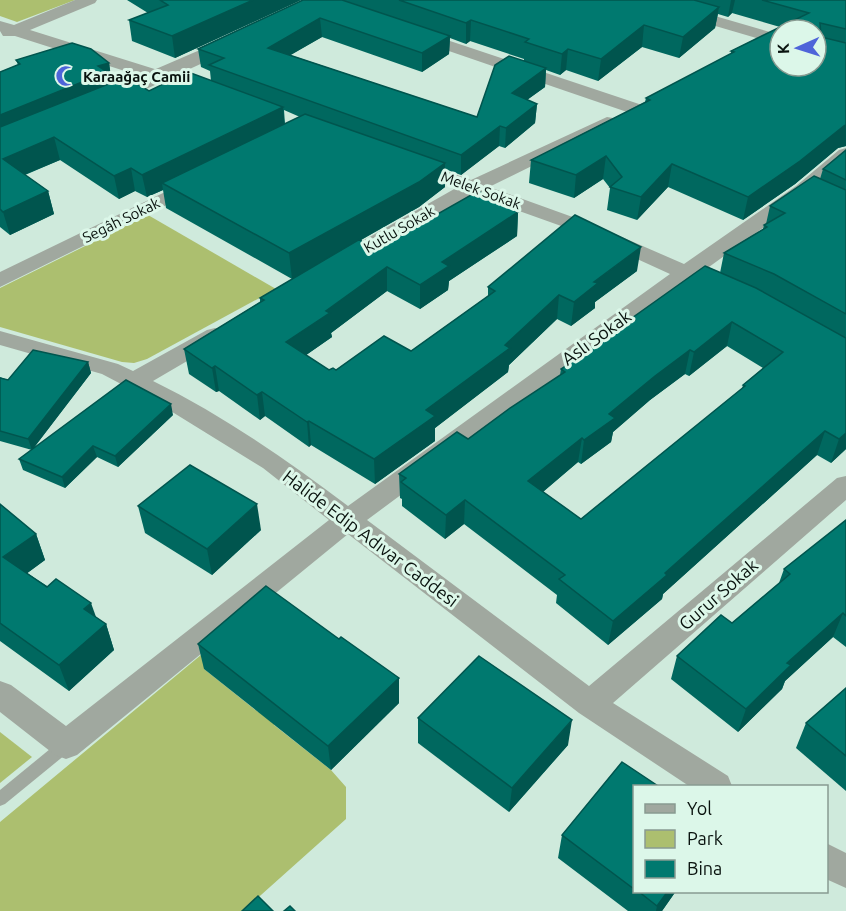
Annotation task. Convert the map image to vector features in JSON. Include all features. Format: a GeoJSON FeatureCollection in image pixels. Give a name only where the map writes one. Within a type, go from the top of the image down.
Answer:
{"type":"FeatureCollection","features":[{"type":"Feature","properties":{"kind":"street"},"geometry":{"type":"LineString","coordinates":[[5,31],[89,0]]}},
{"type":"Feature","properties":{"kind":"street"},"geometry":{"type":"LineString","coordinates":[[644,0],[768,37]]}},
{"type":"Feature","properties":{"kind":"street"},"geometry":{"type":"LineString","coordinates":[[396,28],[636,109]]}},
{"type":"Feature","properties":{"kind":"street"},"geometry":{"type":"LineString","coordinates":[[5,31],[159,76],[221,97]]}},
{"type":"Feature","properties":{"kind":"street"},"geometry":{"type":"LineString","coordinates":[[78,111],[254,32]]}},
{"type":"Feature","properties":{"kind":"street"},"geometry":{"type":"LineString","coordinates":[[745,47],[768,39]]}},
{"type":"Feature","properties":{"kind":"street","name":"Kutlu Sokak"},"geometry":{"type":"LineString","coordinates":[[319,275],[473,187],[656,98]]}},
{"type":"Feature","properties":{"kind":"street","name":"Aslı Sokak"},"geometry":{"type":"LineString","coordinates":[[66,745],[346,521],[600,334],[808,192],[846,154]]}},
{"type":"Feature","properties":{"kind":"street","name":"Melek Sokak"},"geometry":{"type":"LineString","coordinates":[[395,160],[585,228],[718,287]]}},
{"type":"Feature","properties":{"kind":"street","name":"Segâh Sokak"},"geometry":{"type":"LineString","coordinates":[[0,280],[213,175]]}},
{"type":"Feature","properties":{"kind":"street"},"geometry":{"type":"LineString","coordinates":[[134,381],[237,322]]}},
{"type":"Feature","properties":{"kind":"street","name":"Halide Edip Adıvar Caddesi"},"geometry":{"type":"LineString","coordinates":[[0,338],[110,369],[170,399],[272,462],[346,521],[590,704],[714,785]]}},
{"type":"Feature","properties":{"kind":"street","name":"Gurur Sokak"},"geometry":{"type":"LineString","coordinates":[[590,704],[846,484]]}},
{"type":"Feature","properties":{"kind":"street"},"geometry":{"type":"LineString","coordinates":[[0,694],[66,745]]}},
{"type":"Feature","properties":{"kind":"street"},"geometry":{"type":"LineString","coordinates":[[828,860],[846,872]]}},
{"type":"Feature","properties":{"kind":"lane"},"geometry":{"type":"LineString","coordinates":[[0,799],[66,745]]}},
{"type":"Feature","properties":{"kind":"green space"},"geometry":{"type":"Polygon","coordinates":[[[0,0],[75,0],[17,22],[0,16],[0,0]]]}},
{"type":"Feature","properties":{"kind":"green space"},"geometry":{"type":"Polygon","coordinates":[[[148,215],[276,289],[147,359],[134,363],[122,362],[0,327],[0,288],[148,215]]]}},
{"type":"Feature","properties":{"kind":"green space"},"geometry":{"type":"Polygon","coordinates":[[[260,606],[204,669],[258,712],[277,695],[274,725],[331,770],[346,787],[346,819],[243,911],[0,911],[0,822],[260,606]]]}},
{"type":"Feature","properties":{"kind":"green space"},"geometry":{"type":"Polygon","coordinates":[[[0,732],[32,757],[0,783],[0,732]]]}},
{"type":"Feature","properties":{"kind":"building"},"geometry":{"type":"Polygon","coordinates":[[[160,0],[253,0],[172,36],[129,20],[168,5],[160,0]]]}},
{"type":"Feature","properties":{"kind":"building"},"geometry":{"type":"Polygon","coordinates":[[[303,0],[342,0],[450,36],[422,53],[320,18],[268,48],[477,117],[495,65],[509,56],[546,68],[512,93],[537,104],[506,128],[500,126],[461,155],[209,65],[224,58],[198,49],[303,0]]]}},
{"type":"Feature","properties":{"kind":"building"},"geometry":{"type":"Polygon","coordinates":[[[399,0],[694,0],[719,7],[683,37],[644,25],[601,59],[568,49],[562,54],[525,42],[529,39],[471,20],[466,23],[399,0]]]}},
{"type":"Feature","properties":{"kind":"building"},"geometry":{"type":"Polygon","coordinates":[[[762,0],[846,0],[846,29],[828,25],[828,18],[799,18],[809,13],[762,0]]]}},
{"type":"Feature","properties":{"kind":"building"},"geometry":{"type":"Polygon","coordinates":[[[768,33],[768,78],[828,78],[828,39],[846,43],[846,125],[748,197],[672,164],[641,197],[610,187],[622,177],[606,156],[576,175],[531,160],[650,100],[646,98],[734,52],[731,51],[768,33]]]}},
{"type":"Feature","properties":{"kind":"building"},"geometry":{"type":"Polygon","coordinates":[[[72,43],[91,49],[109,63],[98,66],[107,72],[0,115],[0,72],[20,64],[16,60],[72,43]]]}},
{"type":"Feature","properties":{"kind":"building"},"geometry":{"type":"Polygon","coordinates":[[[188,72],[283,107],[142,175],[131,168],[114,176],[54,137],[3,159],[48,191],[3,212],[0,209],[0,127],[126,77],[149,91],[188,72]]]}},
{"type":"Feature","properties":{"kind":"building"},"geometry":{"type":"Polygon","coordinates":[[[305,114],[445,163],[419,182],[289,253],[162,183],[305,114]]]}},
{"type":"Feature","properties":{"kind":"building"},"geometry":{"type":"Polygon","coordinates":[[[846,150],[846,180],[823,169],[846,150]]]}},
{"type":"Feature","properties":{"kind":"building"},"geometry":{"type":"Polygon","coordinates":[[[814,176],[846,190],[846,314],[774,274],[724,253],[767,227],[764,225],[785,213],[770,206],[814,176]]]}},
{"type":"Feature","properties":{"kind":"building"},"geometry":{"type":"Polygon","coordinates":[[[478,191],[518,212],[442,262],[449,266],[420,285],[387,267],[326,311],[330,313],[286,342],[329,370],[333,368],[336,370],[384,336],[411,351],[495,291],[488,287],[575,215],[641,247],[594,282],[598,283],[574,302],[559,295],[505,345],[510,348],[426,410],[435,416],[374,459],[309,421],[307,422],[262,392],[257,395],[215,366],[212,368],[184,349],[264,300],[260,298],[360,239],[369,253],[478,191]]]}},
{"type":"Feature","properties":{"kind":"building"},"geometry":{"type":"Polygon","coordinates":[[[705,266],[756,288],[846,338],[846,433],[839,439],[825,431],[613,621],[559,579],[565,575],[465,500],[446,515],[401,482],[406,478],[399,474],[457,432],[468,439],[565,372],[561,369],[635,320],[632,318],[705,266]],[[732,322],[694,352],[690,350],[655,376],[609,414],[615,418],[584,440],[582,438],[528,481],[581,519],[745,386],[743,385],[783,352],[732,322]]]}},
{"type":"Feature","properties":{"kind":"building"},"geometry":{"type":"Polygon","coordinates":[[[33,350],[88,362],[28,439],[0,431],[0,378],[8,380],[33,350]]]}},
{"type":"Feature","properties":{"kind":"building"},"geometry":{"type":"Polygon","coordinates":[[[126,380],[171,404],[115,456],[93,446],[62,477],[19,459],[126,380]]]}},
{"type":"Feature","properties":{"kind":"building"},"geometry":{"type":"Polygon","coordinates":[[[190,465],[257,504],[207,549],[138,506],[190,465]]]}},
{"type":"Feature","properties":{"kind":"building"},"geometry":{"type":"Polygon","coordinates":[[[0,504],[36,534],[3,557],[47,587],[56,579],[91,603],[84,609],[106,624],[59,665],[0,623],[0,504]]]}},
{"type":"Feature","properties":{"kind":"building"},"geometry":{"type":"Polygon","coordinates":[[[846,520],[846,616],[843,613],[787,663],[791,665],[746,709],[677,656],[721,615],[732,623],[790,574],[784,569],[846,520]]]}},
{"type":"Feature","properties":{"kind":"building"},"geometry":{"type":"Polygon","coordinates":[[[266,586],[339,639],[341,637],[399,678],[328,746],[198,644],[266,586]]]}},
{"type":"Feature","properties":{"kind":"building"},"geometry":{"type":"Polygon","coordinates":[[[479,656],[572,720],[512,788],[418,718],[479,656]]]}},
{"type":"Feature","properties":{"kind":"building"},"geometry":{"type":"Polygon","coordinates":[[[846,688],[846,756],[806,723],[846,688]]]}},
{"type":"Feature","properties":{"kind":"building"},"geometry":{"type":"Polygon","coordinates":[[[622,762],[656,785],[633,785],[633,888],[562,835],[622,762]]]}},
{"type":"Feature","properties":{"kind":"building"},"geometry":{"type":"Polygon","coordinates":[[[641,893],[667,893],[657,906],[641,893]]]}},
{"type":"Feature","properties":{"kind":"building"},"geometry":{"type":"Polygon","coordinates":[[[258,896],[273,911],[242,911],[258,896]]]}},
{"type":"Feature","properties":{"kind":"building"},"geometry":{"type":"Polygon","coordinates":[[[290,906],[295,911],[284,911],[290,906]]]}},
{"type":"Feature","properties":{"kind":"place","name":"Karaağaç Camii"},"geometry":{"type":"Point","coordinates":[66,76]}}]}
